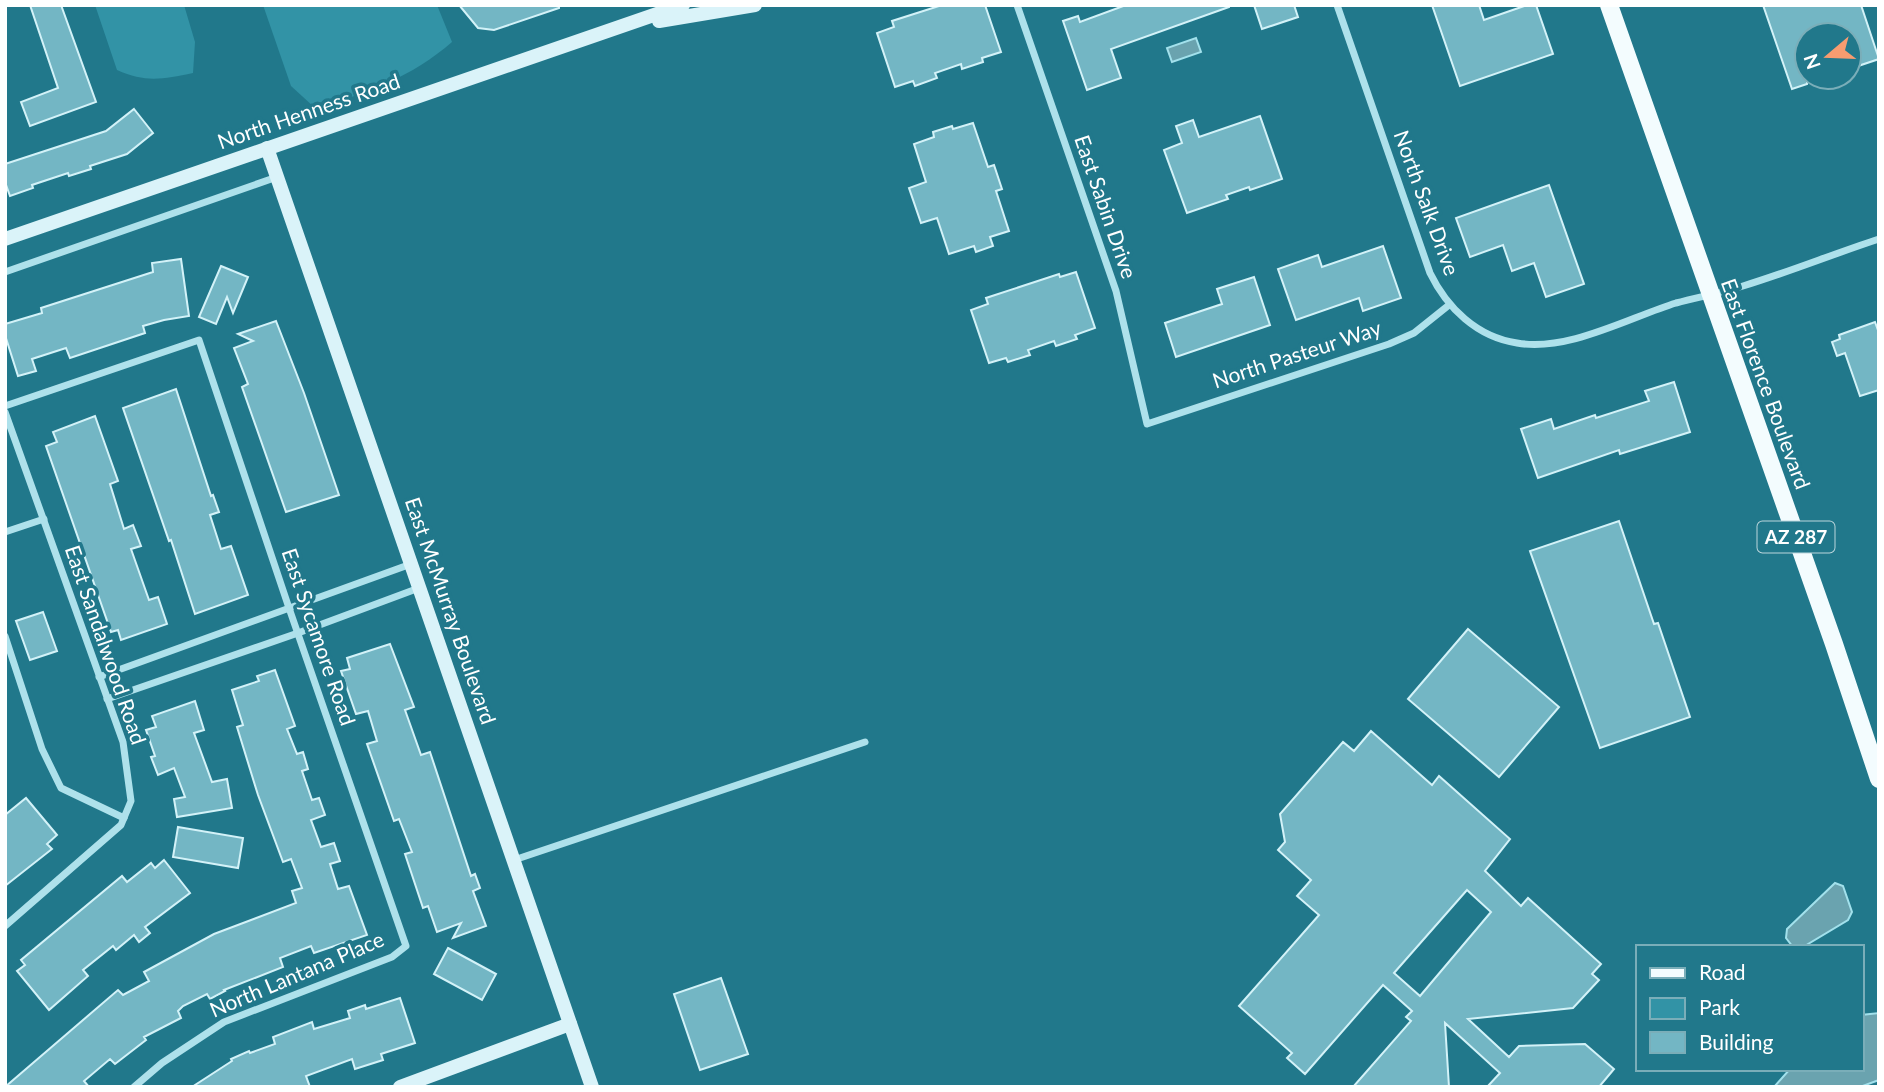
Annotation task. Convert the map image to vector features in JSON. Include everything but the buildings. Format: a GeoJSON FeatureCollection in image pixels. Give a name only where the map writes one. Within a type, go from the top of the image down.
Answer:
{"type":"FeatureCollection","features":[{"type":"Feature","properties":{"kind":"main road","name":"East Florence Boulevard"},"geometry":{"type":"LineString","coordinates":[[1609,5],[1879,779]]}},
{"type":"Feature","properties":{"kind":"street","name":"North Henness Road"},"geometry":{"type":"LineString","coordinates":[[5,239],[683,5]]}},
{"type":"Feature","properties":{"kind":"street","name":"North Henness Road"},"geometry":{"type":"LineString","coordinates":[[626,26],[755,5]]}},
{"type":"Feature","properties":{"kind":"street","name":"East Sabin Drive"},"geometry":{"type":"LineString","coordinates":[[1017,5],[1113,280],[1147,424]]}},
{"type":"Feature","properties":{"kind":"street","name":"North Salk Drive"},"geometry":{"type":"LineString","coordinates":[[1337,5],[1430,273],[1449,305],[1468,322],[1491,335],[1516,343],[1540,345],[1569,340],[1879,239]]}},
{"type":"Feature","properties":{"kind":"street","name":"East McMurray Boulevard"},"geometry":{"type":"LineString","coordinates":[[267,148],[592,1087]]}},
{"type":"Feature","properties":{"kind":"street"},"geometry":{"type":"LineString","coordinates":[[5,272],[277,177]]}},
{"type":"Feature","properties":{"kind":"street","name":"North Pasteur Way"},"geometry":{"type":"LineString","coordinates":[[1147,424],[1389,344],[1414,333],[1449,305]]}},
{"type":"Feature","properties":{"kind":"street","name":"East Sycamore Road"},"geometry":{"type":"LineString","coordinates":[[5,406],[199,340],[406,946]]}},
{"type":"Feature","properties":{"kind":"street","name":"East Sandalwood Road"},"geometry":{"type":"LineString","coordinates":[[5,412],[123,742],[131,801],[124,818]]}},
{"type":"Feature","properties":{"kind":"street"},"geometry":{"type":"LineString","coordinates":[[5,532],[44,519]]}},
{"type":"Feature","properties":{"kind":"street"},"geometry":{"type":"LineString","coordinates":[[99,677],[411,564]]}},
{"type":"Feature","properties":{"kind":"street"},"geometry":{"type":"LineString","coordinates":[[107,699],[419,588]]}},
{"type":"Feature","properties":{"kind":"street"},"geometry":{"type":"LineString","coordinates":[[5,636],[42,749],[61,788],[124,818],[121,825],[5,926]]}},
{"type":"Feature","properties":{"kind":"street"},"geometry":{"type":"LineString","coordinates":[[514,860],[865,742]]}},
{"type":"Feature","properties":{"kind":"street","name":"North Lantana Place"},"geometry":{"type":"LineString","coordinates":[[134,1087],[162,1063],[224,1022],[392,957],[406,946]]}},
{"type":"Feature","properties":{"kind":"street"},"geometry":{"type":"LineString","coordinates":[[400,1087],[570,1024]]}},
{"type":"Feature","properties":{"kind":"green space"},"geometry":{"type":"Polygon","coordinates":[[[95,5],[184,5],[195,42],[193,73],[155,79],[137,77],[117,70],[95,5]]]}},
{"type":"Feature","properties":{"kind":"green space"},"geometry":{"type":"Polygon","coordinates":[[[263,5],[437,5],[452,42],[404,75],[369,91],[314,107],[291,86],[263,5]]]}},
{"type":"Feature","properties":{"kind":"shaded area"},"geometry":{"type":"Polygon","coordinates":[[[1196,38],[1201,52],[1172,62],[1167,48],[1196,38]]]}},
{"type":"Feature","properties":{"kind":"shaded area"},"geometry":{"type":"Polygon","coordinates":[[[1835,883],[1843,886],[1852,912],[1848,920],[1806,945],[1791,945],[1786,938],[1787,929],[1835,883]]]}},
{"type":"Feature","properties":{"kind":"shaded area"},"geometry":{"type":"Polygon","coordinates":[[[1879,1013],[1879,1080],[1860,1087],[1774,1087],[1788,1071],[1863,1071],[1863,1015],[1879,1013]]]}}]}
